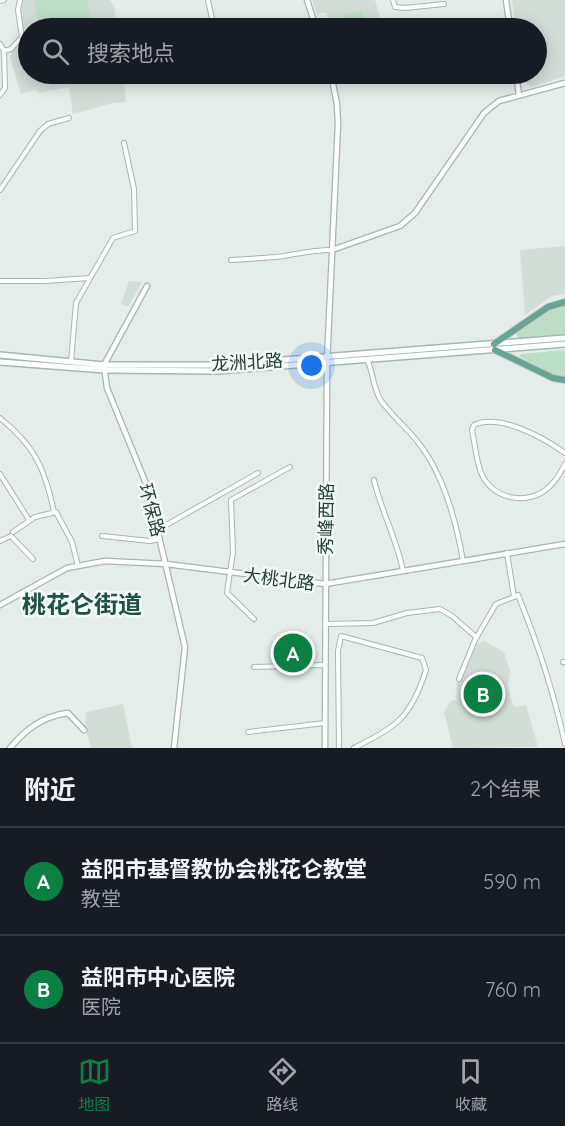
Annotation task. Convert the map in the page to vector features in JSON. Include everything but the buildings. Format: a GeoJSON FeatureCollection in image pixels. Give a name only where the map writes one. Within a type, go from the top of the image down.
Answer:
{"type":"FeatureCollection","features":[{"type":"Feature","properties":{"kind":"main road"},"geometry":{"type":"LineString","coordinates":[[565,302],[548,307],[495,347],[553,378],[565,381]]}},
{"type":"Feature","properties":{"kind":"main road","name":"龙洲北路"},"geometry":{"type":"LineString","coordinates":[[328,360],[367,359],[565,338]]}},
{"type":"Feature","properties":{"kind":"main road","name":"龙洲北路"},"geometry":{"type":"LineString","coordinates":[[0,362],[217,371],[495,347],[565,344]]}},
{"type":"Feature","properties":{"kind":"main road","name":"龙洲北路"},"geometry":{"type":"LineString","coordinates":[[0,355],[71,362],[104,368]]}},
{"type":"Feature","properties":{"kind":"street"},"geometry":{"type":"LineString","coordinates":[[19,18],[20,0]]}},
{"type":"Feature","properties":{"kind":"street"},"geometry":{"type":"LineString","coordinates":[[208,0],[212,18]]}},
{"type":"Feature","properties":{"kind":"street"},"geometry":{"type":"LineString","coordinates":[[307,0],[313,18]]}},
{"type":"Feature","properties":{"kind":"street"},"geometry":{"type":"LineString","coordinates":[[393,0],[396,7],[405,8],[444,4]]}},
{"type":"Feature","properties":{"kind":"street"},"geometry":{"type":"LineString","coordinates":[[506,0],[509,18]]}},
{"type":"Feature","properties":{"kind":"street"},"geometry":{"type":"LineString","coordinates":[[4,51],[11,49],[18,42]]}},
{"type":"Feature","properties":{"kind":"street"},"geometry":{"type":"LineString","coordinates":[[0,44],[4,51],[5,88],[0,95]]}},
{"type":"Feature","properties":{"kind":"street"},"geometry":{"type":"LineString","coordinates":[[231,260],[300,254],[311,249],[332,250],[400,226],[415,213],[484,113],[499,101],[565,83]]}},
{"type":"Feature","properties":{"kind":"street","name":"秀峰西路"},"geometry":{"type":"LineString","coordinates":[[325,748],[328,360],[338,124],[333,84]]}},
{"type":"Feature","properties":{"kind":"street"},"geometry":{"type":"LineString","coordinates":[[517,84],[519,95]]}},
{"type":"Feature","properties":{"kind":"street"},"geometry":{"type":"LineString","coordinates":[[0,190],[40,131],[48,124],[69,118]]}},
{"type":"Feature","properties":{"kind":"street"},"geometry":{"type":"LineString","coordinates":[[71,362],[76,303],[113,238],[135,231],[134,189],[124,143]]}},
{"type":"Feature","properties":{"kind":"street"},"geometry":{"type":"LineString","coordinates":[[0,281],[90,278]]}},
{"type":"Feature","properties":{"kind":"street"},"geometry":{"type":"LineString","coordinates":[[104,368],[147,286]]}},
{"type":"Feature","properties":{"kind":"street"},"geometry":{"type":"LineString","coordinates":[[367,359],[380,399],[418,442],[441,482],[458,528],[463,561]]}},
{"type":"Feature","properties":{"kind":"street","name":"环保路"},"geometry":{"type":"LineString","coordinates":[[104,368],[107,388],[147,486],[185,647],[174,748]]}},
{"type":"Feature","properties":{"kind":"street"},"geometry":{"type":"LineString","coordinates":[[0,418],[24,440],[36,456],[48,483],[54,512],[72,542],[78,566]]}},
{"type":"Feature","properties":{"kind":"street"},"geometry":{"type":"LineString","coordinates":[[565,453],[549,441],[521,429],[501,424],[478,423],[472,430],[482,474],[486,482],[504,496],[524,499],[537,494],[548,488],[565,464]]}},
{"type":"Feature","properties":{"kind":"street"},"geometry":{"type":"LineString","coordinates":[[255,619],[227,593],[233,552],[231,500],[290,467]]}},
{"type":"Feature","properties":{"kind":"street"},"geometry":{"type":"LineString","coordinates":[[157,526],[168,524],[258,473]]}},
{"type":"Feature","properties":{"kind":"street"},"geometry":{"type":"LineString","coordinates":[[0,474],[29,520]]}},
{"type":"Feature","properties":{"kind":"street"},"geometry":{"type":"LineString","coordinates":[[374,480],[377,495],[399,549],[403,571]]}},
{"type":"Feature","properties":{"kind":"street"},"geometry":{"type":"LineString","coordinates":[[13,532],[29,520],[54,512]]}},
{"type":"Feature","properties":{"kind":"street"},"geometry":{"type":"LineString","coordinates":[[0,542],[12,536],[33,559]]}},
{"type":"Feature","properties":{"kind":"street"},"geometry":{"type":"LineString","coordinates":[[102,536],[150,541],[160,539]]}},
{"type":"Feature","properties":{"kind":"street","name":"大桃北路"},"geometry":{"type":"LineString","coordinates":[[0,605],[67,568],[105,561],[166,564],[325,585],[565,543]]}},
{"type":"Feature","properties":{"kind":"street"},"geometry":{"type":"LineString","coordinates":[[507,553],[514,597]]}},
{"type":"Feature","properties":{"kind":"street"},"geometry":{"type":"LineString","coordinates":[[459,679],[476,637],[496,604],[518,596],[548,680],[565,744]]}},
{"type":"Feature","properties":{"kind":"street"},"geometry":{"type":"LineString","coordinates":[[325,624],[373,623],[407,613],[440,609],[452,616],[476,637]]}},
{"type":"Feature","properties":{"kind":"street"},"geometry":{"type":"LineString","coordinates":[[339,748],[338,651],[341,636],[422,658],[426,670],[412,706],[393,727],[354,748]]}},
{"type":"Feature","properties":{"kind":"street"},"geometry":{"type":"LineString","coordinates":[[254,667],[325,665]]}},
{"type":"Feature","properties":{"kind":"street"},"geometry":{"type":"LineString","coordinates":[[10,748],[39,721],[58,714],[68,713],[84,730]]}},
{"type":"Feature","properties":{"kind":"street"},"geometry":{"type":"LineString","coordinates":[[248,732],[325,723]]}},
{"type":"Feature","properties":{"kind":"shaded area"},"geometry":{"type":"Polygon","coordinates":[[[23,0],[109,0],[114,6],[116,18],[20,18],[23,0]]]}},
{"type":"Feature","properties":{"kind":"shaded area"},"geometry":{"type":"Polygon","coordinates":[[[312,0],[375,0],[380,18],[328,18],[326,12],[317,14],[312,0]]]}},
{"type":"Feature","properties":{"kind":"shaded area"},"geometry":{"type":"Polygon","coordinates":[[[512,0],[565,0],[565,76],[547,82],[547,18],[515,18],[512,0]]]}},
{"type":"Feature","properties":{"kind":"shaded area"},"geometry":{"type":"Polygon","coordinates":[[[18,44],[18,84],[10,57],[18,44]]]}},
{"type":"Feature","properties":{"kind":"shaded area"},"geometry":{"type":"Polygon","coordinates":[[[18,84],[124,84],[126,102],[73,114],[69,87],[39,93],[35,90],[21,94],[18,84]]]}},
{"type":"Feature","properties":{"kind":"shaded area"},"geometry":{"type":"Polygon","coordinates":[[[565,246],[565,294],[552,296],[525,315],[520,250],[565,246]]]}},
{"type":"Feature","properties":{"kind":"shaded area"},"geometry":{"type":"Polygon","coordinates":[[[129,281],[142,282],[128,307],[121,304],[129,281]]]}},
{"type":"Feature","properties":{"kind":"shaded area"},"geometry":{"type":"Polygon","coordinates":[[[484,641],[504,652],[510,671],[508,689],[514,707],[526,705],[538,747],[453,748],[444,712],[451,701],[457,699],[456,683],[460,679],[474,645],[484,641]]]}},
{"type":"Feature","properties":{"kind":"shaded area"},"geometry":{"type":"Polygon","coordinates":[[[123,704],[132,748],[91,748],[85,726],[86,712],[123,704]]]}},
{"type":"Feature","properties":{"kind":"green space"},"geometry":{"type":"Polygon","coordinates":[[[34,0],[87,0],[90,18],[38,18],[34,0]]]}},
{"type":"Feature","properties":{"kind":"green space"},"geometry":{"type":"Polygon","coordinates":[[[362,11],[364,18],[344,18],[343,15],[362,11]]]}},
{"type":"Feature","properties":{"kind":"green space"},"geometry":{"type":"Polygon","coordinates":[[[565,304],[565,335],[521,339],[517,336],[516,333],[549,308],[565,304]]]}},
{"type":"Feature","properties":{"kind":"green space"},"geometry":{"type":"Polygon","coordinates":[[[565,350],[565,379],[552,376],[519,356],[521,354],[565,350]]]}},
{"type":"Feature","properties":{"kind":"place","name":"益阳市基督教协会桃花仑教堂"},"geometry":{"type":"Point","coordinates":[293,653]}},
{"type":"Feature","properties":{"kind":"place","name":"益阳市中心医院"},"geometry":{"type":"Point","coordinates":[483,694]}},
{"type":"Feature","properties":{"kind":"district","name":"桃花仑街道"},"geometry":{"type":"Point","coordinates":[82,604]}}]}
